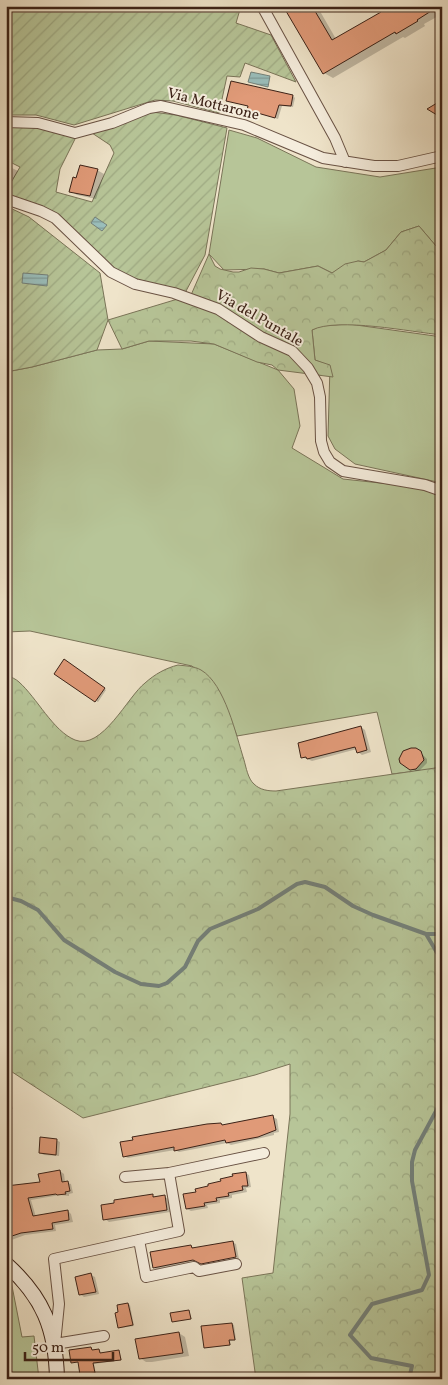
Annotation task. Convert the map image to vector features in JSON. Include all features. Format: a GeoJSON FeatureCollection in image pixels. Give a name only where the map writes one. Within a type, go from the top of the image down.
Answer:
{"type":"FeatureCollection","features":[{"type":"Feature","properties":{"kind":"street"},"geometry":{"type":"LineString","coordinates":[[262,6],[335,138],[345,162]]}},
{"type":"Feature","properties":{"kind":"street","name":"Via Mottarone"},"geometry":{"type":"LineString","coordinates":[[6,122],[38,123],[75,133],[112,123],[149,108],[161,106],[244,125],[323,158],[345,162],[374,166],[398,166],[442,156]]}},
{"type":"Feature","properties":{"kind":"street","name":"Via del Puntale"},"geometry":{"type":"LineString","coordinates":[[6,199],[55,218],[111,272],[135,284],[174,293],[218,309],[261,336],[292,351],[308,368],[317,383],[320,397],[322,446],[330,462],[343,471],[425,485],[442,491]]}},
{"type":"Feature","properties":{"kind":"street"},"geometry":{"type":"LineString","coordinates":[[125,1177],[169,1173],[264,1153]]}},
{"type":"Feature","properties":{"kind":"street"},"geometry":{"type":"LineString","coordinates":[[57,1379],[55,1344],[59,1304],[54,1259],[178,1231],[169,1173]]}},
{"type":"Feature","properties":{"kind":"street"},"geometry":{"type":"LineString","coordinates":[[139,1240],[146,1277],[194,1267],[199,1271],[236,1264]]}},
{"type":"Feature","properties":{"kind":"street"},"geometry":{"type":"LineString","coordinates":[[6,1264],[18,1274],[32,1293],[47,1319],[55,1344]]}},
{"type":"Feature","properties":{"kind":"street"},"geometry":{"type":"LineString","coordinates":[[47,1319],[59,1304]]}},
{"type":"Feature","properties":{"kind":"street"},"geometry":{"type":"LineString","coordinates":[[55,1344],[104,1336]]}},
{"type":"Feature","properties":{"kind":"green space"},"geometry":{"type":"Polygon","coordinates":[[[6,6],[241,6],[236,23],[271,35],[296,82],[245,63],[240,77],[227,76],[219,113],[173,101],[155,100],[74,125],[36,115],[6,115],[6,6]]]}},
{"type":"Feature","properties":{"kind":"green space"},"geometry":{"type":"Polygon","coordinates":[[[152,112],[176,115],[227,128],[205,255],[185,293],[130,277],[110,266],[56,215],[33,203],[6,194],[20,167],[6,160],[6,127],[37,125],[76,137],[60,169],[56,192],[92,202],[114,153],[110,145],[92,133],[152,112]]]}},
{"type":"Feature","properties":{"kind":"green space"},"geometry":{"type":"Polygon","coordinates":[[[229,130],[257,138],[316,167],[380,177],[442,167],[442,249],[436,246],[419,226],[401,232],[386,250],[364,262],[358,261],[332,273],[318,266],[279,273],[264,269],[224,270],[209,254],[229,130]]]}},
{"type":"Feature","properties":{"kind":"green space"},"geometry":{"type":"Polygon","coordinates":[[[6,206],[29,217],[100,273],[108,320],[97,350],[6,372],[6,206]]]}},
{"type":"Feature","properties":{"kind":"green space"},"geometry":{"type":"Polygon","coordinates":[[[419,226],[436,246],[442,249],[442,335],[356,325],[324,326],[312,330],[315,360],[330,365],[333,377],[278,370],[272,365],[257,362],[214,344],[191,341],[149,341],[122,349],[108,320],[191,295],[209,254],[215,266],[233,272],[251,268],[279,273],[318,266],[332,273],[345,264],[358,261],[364,262],[386,250],[401,232],[419,226]]]}},
{"type":"Feature","properties":{"kind":"green space"},"geometry":{"type":"Polygon","coordinates":[[[349,324],[442,337],[442,483],[355,464],[335,449],[328,436],[330,366],[315,360],[312,330],[320,326],[349,324]]]}},
{"type":"Feature","properties":{"kind":"green space"},"geometry":{"type":"Polygon","coordinates":[[[149,341],[214,344],[278,370],[294,389],[300,426],[292,448],[343,479],[408,486],[442,495],[442,768],[392,774],[377,712],[237,736],[220,693],[192,666],[30,631],[6,632],[6,372],[97,350],[122,349],[149,341]]]}},
{"type":"Feature","properties":{"kind":"green space"},"geometry":{"type":"Polygon","coordinates":[[[178,665],[201,670],[217,686],[233,724],[249,776],[252,782],[261,789],[276,791],[442,767],[442,1379],[256,1379],[242,1278],[273,1273],[290,1114],[290,1064],[255,1075],[83,1118],[6,1068],[6,675],[16,680],[26,689],[52,722],[67,736],[75,740],[85,741],[95,738],[105,730],[138,690],[149,680],[157,674],[178,665]]]}},
{"type":"Feature","properties":{"kind":"green space"},"geometry":{"type":"Polygon","coordinates":[[[6,1277],[11,1281],[22,1337],[34,1336],[39,1379],[6,1379],[6,1277]]]}},
{"type":"Feature","properties":{"kind":"water"},"geometry":{"type":"Polygon","coordinates":[[[251,72],[270,76],[268,87],[248,82],[251,72]]]}},
{"type":"Feature","properties":{"kind":"water"},"geometry":{"type":"Polygon","coordinates":[[[95,217],[107,225],[102,231],[91,223],[95,217]]]}},
{"type":"Feature","properties":{"kind":"water"},"geometry":{"type":"Polygon","coordinates":[[[23,273],[48,275],[47,286],[22,283],[23,273]]]}},
{"type":"Feature","properties":{"kind":"building"},"geometry":{"type":"Polygon","coordinates":[[[283,6],[312,6],[332,40],[381,12],[378,6],[439,6],[396,34],[395,32],[323,74],[283,6]]]}},
{"type":"Feature","properties":{"kind":"building"},"geometry":{"type":"Polygon","coordinates":[[[231,81],[293,95],[291,106],[279,105],[275,118],[247,110],[248,106],[226,101],[231,81]]]}},
{"type":"Feature","properties":{"kind":"building"},"geometry":{"type":"Polygon","coordinates":[[[442,100],[442,118],[427,109],[442,100]]]}},
{"type":"Feature","properties":{"kind":"building"},"geometry":{"type":"Polygon","coordinates":[[[80,165],[98,169],[90,196],[69,192],[73,177],[76,178],[80,165]]]}},
{"type":"Feature","properties":{"kind":"building"},"geometry":{"type":"Polygon","coordinates":[[[64,659],[105,688],[95,702],[54,674],[64,659]]]}},
{"type":"Feature","properties":{"kind":"building"},"geometry":{"type":"Polygon","coordinates":[[[361,726],[367,750],[357,753],[355,747],[307,759],[306,757],[301,758],[298,743],[361,726]]]}},
{"type":"Feature","properties":{"kind":"building"},"geometry":{"type":"Polygon","coordinates":[[[411,748],[421,751],[424,760],[416,769],[410,770],[400,763],[399,759],[403,751],[411,748]]]}},
{"type":"Feature","properties":{"kind":"building"},"geometry":{"type":"Polygon","coordinates":[[[273,1115],[276,1130],[258,1137],[226,1143],[225,1140],[174,1151],[174,1147],[123,1157],[120,1142],[133,1140],[132,1137],[207,1124],[221,1123],[222,1125],[273,1115]]]}},
{"type":"Feature","properties":{"kind":"building"},"geometry":{"type":"Polygon","coordinates":[[[40,1137],[57,1139],[56,1155],[39,1153],[40,1137]]]}},
{"type":"Feature","properties":{"kind":"building"},"geometry":{"type":"Polygon","coordinates":[[[60,1170],[62,1182],[68,1181],[70,1191],[65,1192],[66,1194],[28,1198],[33,1216],[68,1210],[69,1220],[52,1223],[53,1229],[21,1233],[6,1238],[6,1186],[40,1182],[38,1174],[60,1170]]]}},
{"type":"Feature","properties":{"kind":"building"},"geometry":{"type":"Polygon","coordinates":[[[246,1172],[248,1186],[242,1186],[243,1190],[228,1193],[229,1196],[216,1198],[217,1201],[204,1203],[205,1206],[186,1209],[183,1194],[196,1192],[195,1189],[221,1181],[220,1179],[233,1176],[232,1174],[246,1172]]]}},
{"type":"Feature","properties":{"kind":"building"},"geometry":{"type":"Polygon","coordinates":[[[153,1194],[153,1197],[165,1195],[167,1210],[103,1220],[101,1205],[114,1203],[114,1200],[153,1194]]]}},
{"type":"Feature","properties":{"kind":"building"},"geometry":{"type":"Polygon","coordinates":[[[233,1241],[236,1257],[201,1264],[193,1260],[153,1268],[150,1252],[191,1245],[192,1248],[233,1241]]]}},
{"type":"Feature","properties":{"kind":"building"},"geometry":{"type":"Polygon","coordinates":[[[91,1273],[96,1292],[79,1295],[75,1277],[91,1273]]]}},
{"type":"Feature","properties":{"kind":"building"},"geometry":{"type":"Polygon","coordinates":[[[128,1303],[133,1325],[118,1328],[115,1313],[118,1312],[117,1305],[128,1303]]]}},
{"type":"Feature","properties":{"kind":"building"},"geometry":{"type":"Polygon","coordinates":[[[189,1310],[191,1319],[172,1322],[170,1313],[189,1310]]]}},
{"type":"Feature","properties":{"kind":"building"},"geometry":{"type":"Polygon","coordinates":[[[232,1323],[235,1340],[229,1340],[230,1345],[204,1348],[201,1326],[232,1323]]]}},
{"type":"Feature","properties":{"kind":"building"},"geometry":{"type":"Polygon","coordinates":[[[179,1332],[183,1353],[139,1359],[135,1339],[179,1332]]]}},
{"type":"Feature","properties":{"kind":"building"},"geometry":{"type":"Polygon","coordinates":[[[91,1347],[92,1350],[99,1349],[100,1353],[119,1350],[121,1360],[93,1363],[95,1373],[80,1375],[78,1362],[71,1363],[69,1350],[91,1347]]]}},
{"type":"Feature","properties":{"kind":"waterway"},"geometry":{"type":"LineString","coordinates":[[6,897],[21,901],[38,910],[64,940],[115,972],[141,984],[159,986],[167,983],[185,967],[198,941],[210,929],[258,909],[297,884],[305,882],[325,887],[353,906],[373,915],[426,934],[442,934]]}},
{"type":"Feature","properties":{"kind":"waterway"},"geometry":{"type":"LineString","coordinates":[[426,934],[442,961]]}},
{"type":"Feature","properties":{"kind":"waterway"},"geometry":{"type":"LineString","coordinates":[[409,1379],[412,1366],[371,1358],[350,1335],[372,1304],[422,1290],[429,1275],[412,1181],[412,1162],[415,1150],[442,1100]]}}]}
